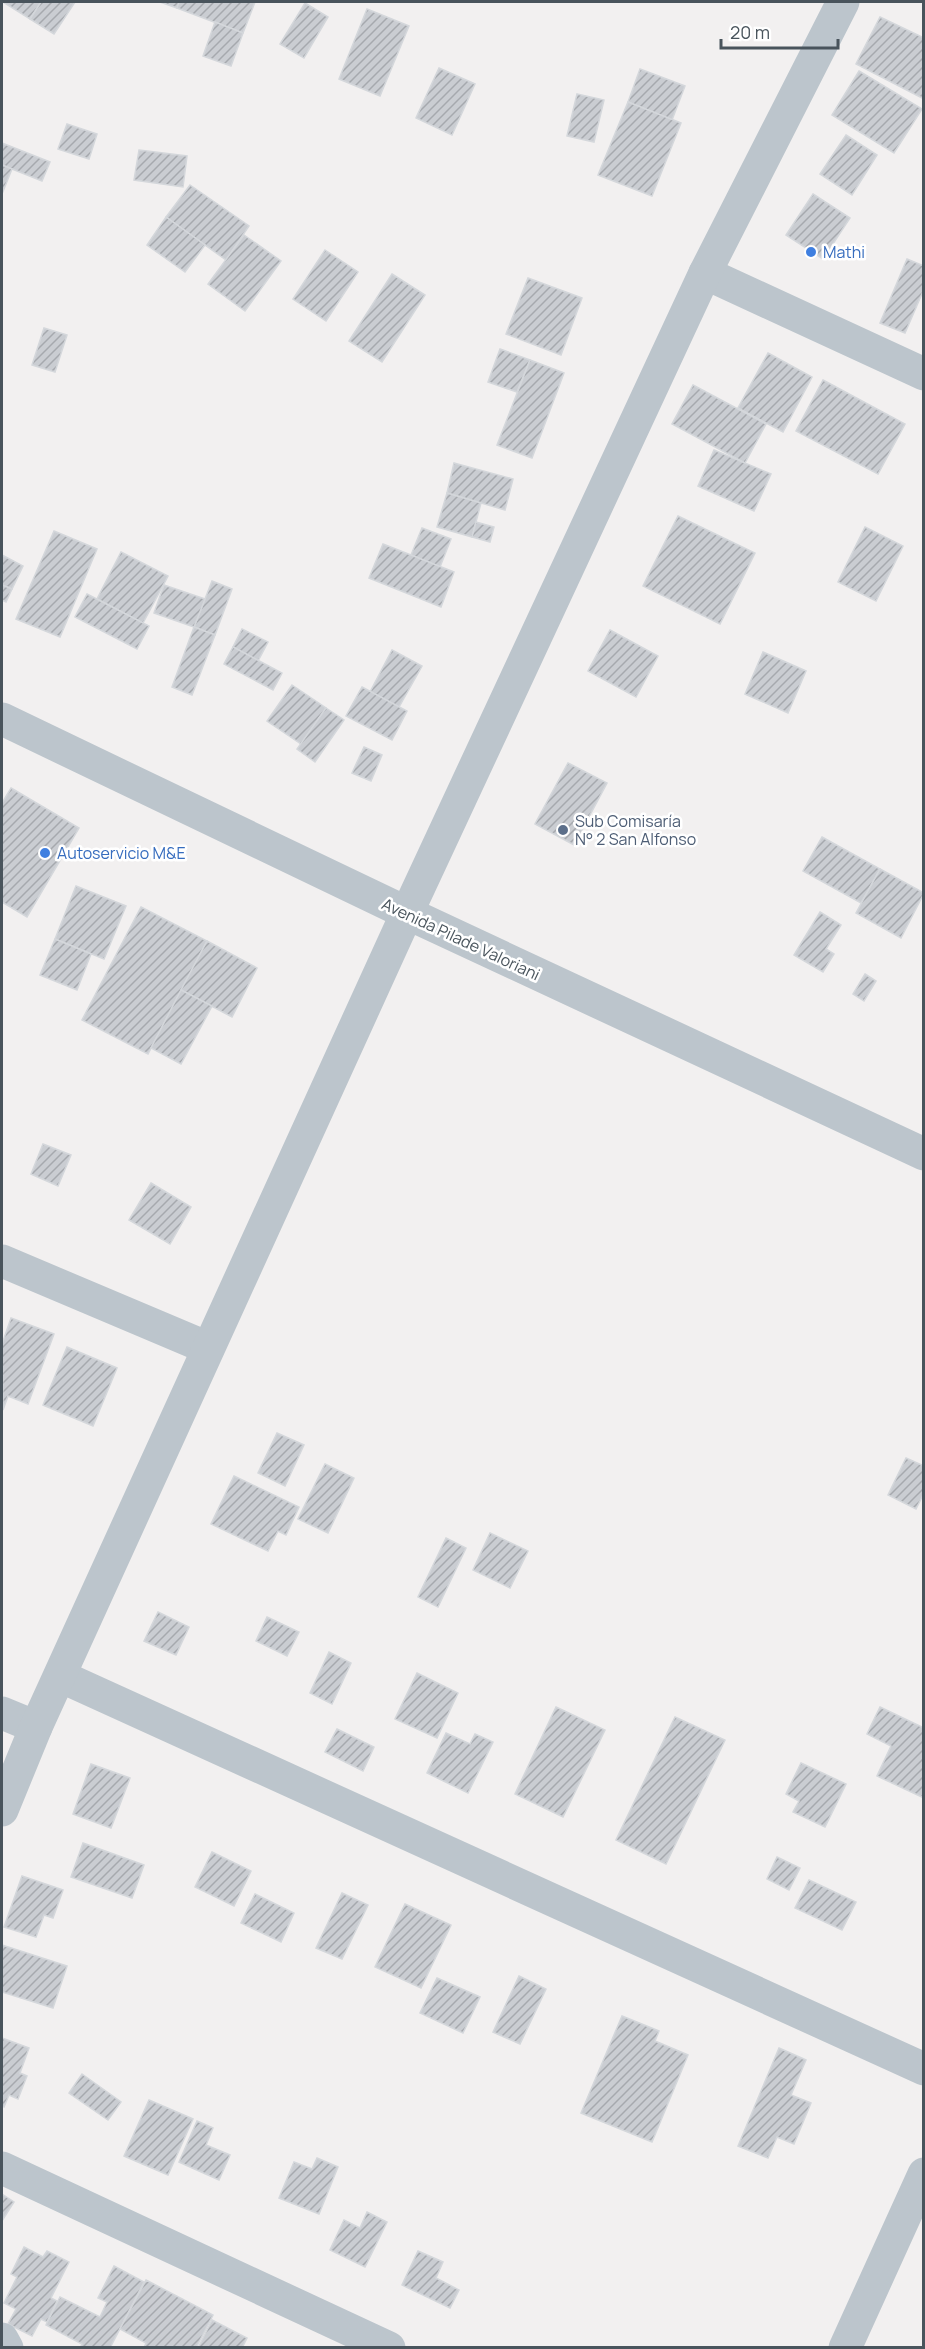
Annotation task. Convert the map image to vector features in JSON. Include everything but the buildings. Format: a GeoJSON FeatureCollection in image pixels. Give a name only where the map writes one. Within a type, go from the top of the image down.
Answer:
{"type":"FeatureCollection","features":[{"type":"Feature","properties":{"kind":"street"},"geometry":{"type":"LineString","coordinates":[[2,1810],[36,1727],[407,913],[705,273],[843,2]]}},
{"type":"Feature","properties":{"kind":"street"},"geometry":{"type":"LineString","coordinates":[[705,273],[924,374]]}},
{"type":"Feature","properties":{"kind":"street","name":"Avenida Pilade Valoriani"},"geometry":{"type":"LineString","coordinates":[[2,719],[407,913],[924,1154]]}},
{"type":"Feature","properties":{"kind":"street"},"geometry":{"type":"LineString","coordinates":[[2,1261],[208,1348]]}},
{"type":"Feature","properties":{"kind":"street"},"geometry":{"type":"LineString","coordinates":[[60,1676],[924,2069]]}},
{"type":"Feature","properties":{"kind":"street"},"geometry":{"type":"LineString","coordinates":[[2,1713],[36,1727]]}},
{"type":"Feature","properties":{"kind":"street"},"geometry":{"type":"LineString","coordinates":[[2,2168],[388,2348]]}},
{"type":"Feature","properties":{"kind":"street"},"geometry":{"type":"LineString","coordinates":[[844,2348],[924,2174]]}},
{"type":"Feature","properties":{"kind":"street"},"geometry":{"type":"LineString","coordinates":[[2,2339],[7,2348]]}},
{"type":"Feature","properties":{"kind":"place","name":"Mathi"},"geometry":{"type":"Point","coordinates":[811,252]}},
{"type":"Feature","properties":{"kind":"place","name":"Sub Comisaría N° 2 San Alfonso"},"geometry":{"type":"Point","coordinates":[563,830]}},
{"type":"Feature","properties":{"kind":"place","name":"Autoservicio M&E"},"geometry":{"type":"Point","coordinates":[45,853]}}]}
